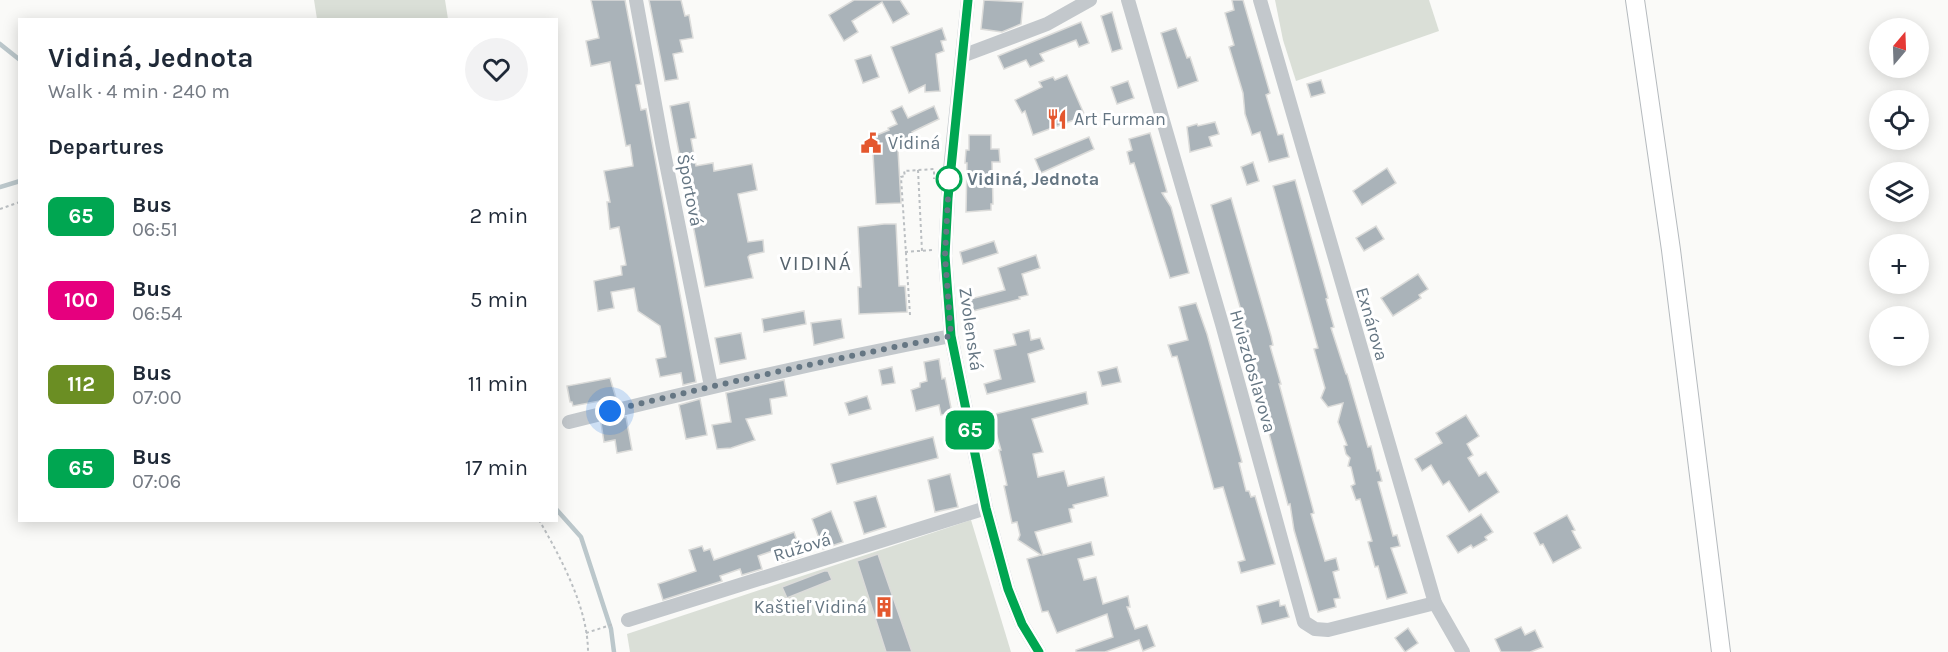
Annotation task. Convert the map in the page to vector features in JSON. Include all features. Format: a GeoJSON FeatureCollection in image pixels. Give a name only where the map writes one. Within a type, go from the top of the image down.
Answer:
{"type":"FeatureCollection","features":[{"type":"Feature","properties":{"kind":"main road"},"geometry":{"type":"LineString","coordinates":[[1635,0],[1670,238],[1721,652]]}},
{"type":"Feature","properties":{"kind":"street","name":"Športová"},"geometry":{"type":"LineString","coordinates":[[636,0],[711,386]]}},
{"type":"Feature","properties":{"kind":"street","name":"Zvolenská"},"geometry":{"type":"LineString","coordinates":[[968,0],[950,167],[945,256],[951,336],[986,508],[1008,589],[1022,624],[1039,652]]}},
{"type":"Feature","properties":{"kind":"street"},"geometry":{"type":"LineString","coordinates":[[962,56],[1047,24],[1090,0]]}},
{"type":"Feature","properties":{"kind":"street","name":"Hviezdoslavova"},"geometry":{"type":"LineString","coordinates":[[1128,0],[1225,335],[1304,622],[1315,629],[1328,630],[1435,603]]}},
{"type":"Feature","properties":{"kind":"street","name":"Exnárova"},"geometry":{"type":"LineString","coordinates":[[1260,0],[1435,603],[1464,652]]}},
{"type":"Feature","properties":{"kind":"street"},"geometry":{"type":"LineString","coordinates":[[569,422],[711,386],[951,336]]}},
{"type":"Feature","properties":{"kind":"street","name":"Ružová"},"geometry":{"type":"LineString","coordinates":[[624,622],[986,508]]}},
{"type":"Feature","properties":{"kind":"path"},"geometry":{"type":"LineString","coordinates":[[910,315],[902,177],[905,176],[904,171],[934,169],[934,179]]}},
{"type":"Feature","properties":{"kind":"path"},"geometry":{"type":"LineString","coordinates":[[918,170],[922,250]]}},
{"type":"Feature","properties":{"kind":"path"},"geometry":{"type":"LineString","coordinates":[[0,209],[18,203]]}},
{"type":"Feature","properties":{"kind":"path"},"geometry":{"type":"LineString","coordinates":[[905,252],[932,250]]}},
{"type":"Feature","properties":{"kind":"path"},"geometry":{"type":"LineString","coordinates":[[540,522],[566,570],[586,633],[588,652]]}},
{"type":"Feature","properties":{"kind":"path"},"geometry":{"type":"LineString","coordinates":[[586,633],[624,622]]}},
{"type":"Feature","properties":{"kind":"shaded area"},"geometry":{"type":"Polygon","coordinates":[[[314,0],[445,0],[448,18],[317,18],[314,0]]]}},
{"type":"Feature","properties":{"kind":"shaded area"},"geometry":{"type":"Polygon","coordinates":[[[1275,0],[1429,0],[1439,31],[1296,81],[1283,40],[1275,0]]]}},
{"type":"Feature","properties":{"kind":"shaded area"},"geometry":{"type":"Polygon","coordinates":[[[971,520],[1011,652],[630,652],[627,634],[971,520]]]}},
{"type":"Feature","properties":{"kind":"building"},"geometry":{"type":"Polygon","coordinates":[[[591,0],[625,0],[641,84],[636,85],[641,110],[646,109],[696,382],[683,385],[681,373],[660,377],[656,359],[666,357],[660,326],[638,311],[634,288],[611,292],[614,308],[598,311],[594,281],[622,275],[621,266],[626,265],[619,227],[610,229],[607,202],[610,202],[604,171],[633,166],[630,145],[626,146],[610,62],[591,66],[586,41],[599,38],[591,0]]]}},
{"type":"Feature","properties":{"kind":"building"},"geometry":{"type":"Polygon","coordinates":[[[649,0],[681,0],[685,16],[689,15],[693,38],[680,40],[683,52],[673,54],[678,79],[665,81],[649,0]]]}},
{"type":"Feature","properties":{"kind":"building"},"geometry":{"type":"Polygon","coordinates":[[[854,0],[900,0],[909,14],[893,23],[882,2],[852,21],[858,32],[844,41],[829,15],[854,0]]]}},
{"type":"Feature","properties":{"kind":"building"},"geometry":{"type":"Polygon","coordinates":[[[984,0],[1023,2],[1021,24],[1002,32],[981,29],[984,0]]]}},
{"type":"Feature","properties":{"kind":"building"},"geometry":{"type":"Polygon","coordinates":[[[1232,0],[1243,0],[1270,93],[1266,95],[1278,135],[1283,134],[1289,157],[1269,162],[1260,132],[1252,135],[1245,114],[1243,93],[1229,47],[1234,45],[1225,13],[1234,10],[1232,0]]]}},
{"type":"Feature","properties":{"kind":"building"},"geometry":{"type":"Polygon","coordinates":[[[1112,12],[1122,49],[1112,52],[1101,16],[1112,12]]]}},
{"type":"Feature","properties":{"kind":"building"},"geometry":{"type":"Polygon","coordinates":[[[1081,22],[1089,43],[1079,47],[1076,40],[1040,54],[1044,61],[1030,67],[1026,60],[1004,69],[998,56],[1081,22]]]}},
{"type":"Feature","properties":{"kind":"building"},"geometry":{"type":"Polygon","coordinates":[[[942,28],[946,40],[941,41],[944,51],[936,54],[940,91],[925,92],[925,85],[909,93],[891,47],[942,28]]]}},
{"type":"Feature","properties":{"kind":"building"},"geometry":{"type":"Polygon","coordinates":[[[1176,28],[1187,58],[1190,57],[1198,81],[1178,88],[1161,33],[1176,28]]]}},
{"type":"Feature","properties":{"kind":"building"},"geometry":{"type":"Polygon","coordinates":[[[871,55],[879,77],[863,83],[855,60],[871,55]]]}},
{"type":"Feature","properties":{"kind":"building"},"geometry":{"type":"Polygon","coordinates":[[[1067,75],[1085,116],[1033,135],[1025,111],[1022,113],[1015,100],[1042,87],[1039,82],[1053,77],[1055,80],[1067,75]]]}},
{"type":"Feature","properties":{"kind":"building"},"geometry":{"type":"Polygon","coordinates":[[[1321,80],[1325,93],[1311,97],[1307,84],[1321,80]]]}},
{"type":"Feature","properties":{"kind":"building"},"geometry":{"type":"Polygon","coordinates":[[[1128,81],[1134,98],[1117,104],[1111,87],[1128,81]]]}},
{"type":"Feature","properties":{"kind":"building"},"geometry":{"type":"Polygon","coordinates":[[[689,102],[696,138],[691,139],[696,166],[713,163],[714,171],[752,164],[757,190],[738,194],[748,242],[763,240],[764,252],[748,257],[753,278],[705,287],[670,106],[689,102]]]}},
{"type":"Feature","properties":{"kind":"building"},"geometry":{"type":"Polygon","coordinates":[[[902,106],[908,118],[934,106],[939,119],[912,132],[916,144],[898,150],[901,203],[876,204],[872,137],[897,124],[891,111],[902,106]]]}},
{"type":"Feature","properties":{"kind":"building"},"geometry":{"type":"Polygon","coordinates":[[[1215,122],[1219,134],[1209,137],[1212,146],[1190,152],[1187,127],[1215,122]]]}},
{"type":"Feature","properties":{"kind":"building"},"geometry":{"type":"Polygon","coordinates":[[[1150,133],[1167,192],[1162,193],[1171,207],[1189,273],[1170,278],[1134,163],[1130,164],[1127,152],[1132,150],[1129,139],[1150,133]]]}},
{"type":"Feature","properties":{"kind":"building"},"geometry":{"type":"Polygon","coordinates":[[[969,135],[991,135],[991,149],[999,149],[1000,162],[992,162],[993,204],[991,204],[991,210],[966,212],[967,163],[965,163],[966,150],[969,150],[969,135]]]}},
{"type":"Feature","properties":{"kind":"building"},"geometry":{"type":"Polygon","coordinates":[[[1089,137],[1094,149],[1041,173],[1035,159],[1089,137]]]}},
{"type":"Feature","properties":{"kind":"building"},"geometry":{"type":"Polygon","coordinates":[[[1253,162],[1259,181],[1247,185],[1241,167],[1253,162]]]}},
{"type":"Feature","properties":{"kind":"building"},"geometry":{"type":"Polygon","coordinates":[[[1387,168],[1396,183],[1362,205],[1353,191],[1387,168]]]}},
{"type":"Feature","properties":{"kind":"building"},"geometry":{"type":"Polygon","coordinates":[[[1295,180],[1328,298],[1326,299],[1334,327],[1331,328],[1368,447],[1371,446],[1377,471],[1379,470],[1382,481],[1378,482],[1393,536],[1397,535],[1400,546],[1391,548],[1407,593],[1387,599],[1378,566],[1375,567],[1368,542],[1372,541],[1360,499],[1356,500],[1351,486],[1355,484],[1351,467],[1348,466],[1350,458],[1346,454],[1344,446],[1347,445],[1338,422],[1343,403],[1328,407],[1321,398],[1325,388],[1314,349],[1318,348],[1273,186],[1295,180]]]}},
{"type":"Feature","properties":{"kind":"building"},"geometry":{"type":"Polygon","coordinates":[[[1231,198],[1271,336],[1273,345],[1270,346],[1314,513],[1311,514],[1325,561],[1336,558],[1339,570],[1333,572],[1340,598],[1334,599],[1336,607],[1318,612],[1262,407],[1253,364],[1256,363],[1211,205],[1231,198]]]}},
{"type":"Feature","properties":{"kind":"building"},"geometry":{"type":"Polygon","coordinates":[[[896,224],[899,286],[905,286],[907,312],[859,314],[858,287],[861,287],[858,227],[896,224]]]}},
{"type":"Feature","properties":{"kind":"building"},"geometry":{"type":"Polygon","coordinates":[[[1376,226],[1384,239],[1364,251],[1356,238],[1376,226]]]}},
{"type":"Feature","properties":{"kind":"building"},"geometry":{"type":"Polygon","coordinates":[[[994,241],[998,253],[963,264],[960,252],[994,241]]]}},
{"type":"Feature","properties":{"kind":"building"},"geometry":{"type":"Polygon","coordinates":[[[1036,255],[1040,268],[1022,274],[1028,295],[969,312],[967,300],[1005,290],[998,268],[1036,255]]]}},
{"type":"Feature","properties":{"kind":"building"},"geometry":{"type":"Polygon","coordinates":[[[1418,274],[1428,289],[1419,295],[1421,298],[1393,316],[1381,298],[1418,274]]]}},
{"type":"Feature","properties":{"kind":"building"},"geometry":{"type":"Polygon","coordinates":[[[1196,303],[1207,334],[1242,462],[1239,463],[1246,491],[1249,491],[1251,497],[1255,496],[1275,564],[1241,573],[1238,562],[1245,560],[1223,487],[1214,489],[1177,356],[1172,357],[1168,345],[1188,340],[1179,307],[1196,303]]]}},
{"type":"Feature","properties":{"kind":"building"},"geometry":{"type":"Polygon","coordinates":[[[804,311],[806,324],[764,332],[762,319],[804,311]]]}},
{"type":"Feature","properties":{"kind":"building"},"geometry":{"type":"Polygon","coordinates":[[[841,319],[844,338],[814,345],[811,323],[841,319]]]}},
{"type":"Feature","properties":{"kind":"building"},"geometry":{"type":"Polygon","coordinates":[[[1029,330],[1031,340],[1040,338],[1044,349],[1028,354],[1035,382],[987,394],[984,384],[1001,379],[994,350],[1016,345],[1013,334],[1029,330]]]}},
{"type":"Feature","properties":{"kind":"building"},"geometry":{"type":"Polygon","coordinates":[[[741,333],[746,359],[720,364],[715,338],[741,333]]]}},
{"type":"Feature","properties":{"kind":"building"},"geometry":{"type":"Polygon","coordinates":[[[939,359],[952,413],[941,415],[939,405],[916,411],[911,390],[927,381],[924,362],[939,359]]]}},
{"type":"Feature","properties":{"kind":"building"},"geometry":{"type":"Polygon","coordinates":[[[892,367],[895,383],[882,385],[879,370],[892,367]]]}},
{"type":"Feature","properties":{"kind":"building"},"geometry":{"type":"Polygon","coordinates":[[[1117,367],[1121,382],[1102,386],[1098,372],[1117,367]]]}},
{"type":"Feature","properties":{"kind":"building"},"geometry":{"type":"Polygon","coordinates":[[[610,378],[616,398],[573,406],[570,402],[567,386],[610,378]]]}},
{"type":"Feature","properties":{"kind":"building"},"geometry":{"type":"Polygon","coordinates":[[[784,380],[787,396],[770,399],[772,414],[746,419],[755,440],[731,448],[717,449],[712,425],[731,422],[726,393],[784,380]]]}},
{"type":"Feature","properties":{"kind":"building"},"geometry":{"type":"Polygon","coordinates":[[[1086,392],[1088,404],[1032,419],[1043,452],[1033,454],[1038,477],[1064,471],[1068,486],[1104,477],[1108,496],[1073,505],[1074,508],[1069,509],[1072,522],[1035,532],[1043,555],[1091,542],[1094,555],[1078,559],[1084,580],[1096,577],[1103,604],[1128,596],[1130,607],[1127,607],[1135,629],[1147,625],[1155,646],[1143,651],[1139,640],[1105,652],[1076,652],[1076,650],[1113,637],[1107,614],[1057,633],[1048,611],[1042,612],[1027,559],[1041,555],[1018,540],[1020,535],[1017,522],[1012,523],[1004,486],[1007,485],[999,450],[1001,450],[991,415],[1086,392]]]}},
{"type":"Feature","properties":{"kind":"building"},"geometry":{"type":"Polygon","coordinates":[[[867,396],[871,409],[849,415],[845,403],[867,396]]]}},
{"type":"Feature","properties":{"kind":"building"},"geometry":{"type":"Polygon","coordinates":[[[700,399],[707,435],[686,439],[679,405],[700,399]]]}},
{"type":"Feature","properties":{"kind":"building"},"geometry":{"type":"Polygon","coordinates":[[[1466,415],[1479,436],[1467,444],[1473,455],[1468,458],[1479,476],[1486,472],[1499,492],[1469,512],[1449,481],[1443,485],[1431,465],[1422,471],[1415,459],[1442,443],[1436,433],[1466,415]]]}},
{"type":"Feature","properties":{"kind":"building"},"geometry":{"type":"Polygon","coordinates":[[[626,417],[632,450],[617,453],[615,440],[604,442],[601,423],[626,417]]]}},
{"type":"Feature","properties":{"kind":"building"},"geometry":{"type":"Polygon","coordinates":[[[933,437],[938,458],[837,484],[831,464],[933,437]]]}},
{"type":"Feature","properties":{"kind":"building"},"geometry":{"type":"Polygon","coordinates":[[[950,474],[958,507],[935,512],[928,480],[950,474]]]}},
{"type":"Feature","properties":{"kind":"building"},"geometry":{"type":"Polygon","coordinates":[[[876,496],[886,527],[864,534],[854,502],[876,496]]]}},
{"type":"Feature","properties":{"kind":"building"},"geometry":{"type":"Polygon","coordinates":[[[831,511],[843,542],[823,549],[812,519],[831,511]]]}},
{"type":"Feature","properties":{"kind":"building"},"geometry":{"type":"Polygon","coordinates":[[[1481,514],[1493,532],[1485,537],[1487,540],[1473,548],[1471,545],[1458,553],[1447,536],[1481,514]]]}},
{"type":"Feature","properties":{"kind":"building"},"geometry":{"type":"Polygon","coordinates":[[[1567,515],[1581,548],[1553,563],[1534,533],[1567,515]]]}},
{"type":"Feature","properties":{"kind":"building"},"geometry":{"type":"Polygon","coordinates":[[[794,532],[802,556],[782,562],[778,549],[758,556],[762,569],[742,575],[740,569],[720,576],[722,581],[663,600],[658,584],[696,571],[689,550],[702,546],[704,551],[710,549],[714,560],[794,532]]]}},
{"type":"Feature","properties":{"kind":"building","name":"Kaštieľ Vidiná"},"geometry":{"type":"Polygon","coordinates":[[[878,554],[912,652],[886,652],[857,561],[878,554]]]}},
{"type":"Feature","properties":{"kind":"building"},"geometry":{"type":"Polygon","coordinates":[[[828,571],[832,580],[787,598],[782,587],[828,571]]]}},
{"type":"Feature","properties":{"kind":"building"},"geometry":{"type":"Polygon","coordinates":[[[1279,600],[1280,606],[1285,605],[1289,617],[1262,624],[1257,606],[1279,600]]]}},
{"type":"Feature","properties":{"kind":"building"},"geometry":{"type":"Polygon","coordinates":[[[1521,627],[1525,635],[1535,630],[1543,647],[1530,652],[1501,652],[1495,639],[1521,627]]]}},
{"type":"Feature","properties":{"kind":"building"},"geometry":{"type":"Polygon","coordinates":[[[1408,628],[1418,643],[1405,652],[1395,638],[1408,628]]]}},
{"type":"Feature","properties":{"kind":"waterway"},"geometry":{"type":"LineString","coordinates":[[0,44],[18,58]]}},
{"type":"Feature","properties":{"kind":"waterway"},"geometry":{"type":"LineString","coordinates":[[0,187],[18,182]]}},
{"type":"Feature","properties":{"kind":"waterway"},"geometry":{"type":"LineString","coordinates":[[558,511],[581,537],[611,629],[614,652]]}},
{"type":"Feature","properties":{"kind":"bus line","name":"65"},"geometry":{"type":"LineString","coordinates":[[968,0],[952,144],[945,256],[951,336],[986,508],[1008,589],[1022,624],[1039,652]]}},
{"type":"Feature","properties":{"kind":"place","name":"Art Furman"},"geometry":{"type":"Point","coordinates":[1057,119]}},
{"type":"Feature","properties":{"kind":"place","name":"Vidiná"},"geometry":{"type":"Point","coordinates":[871,143]}},
{"type":"Feature","properties":{"kind":"place","name":"Vidiná, Jednota"},"geometry":{"type":"Point","coordinates":[949,179]}},
{"type":"Feature","properties":{"kind":"place","name":"Kaštieľ Vidiná"},"geometry":{"type":"Point","coordinates":[884,607]}},
{"type":"Feature","properties":{"kind":"district","name":"VIDINÁ"},"geometry":{"type":"Point","coordinates":[816,263]}},
{"type":"Feature","properties":{"kind":"route"},"geometry":{"type":"LineString","coordinates":[[610,411],[711,386],[951,336],[945,256],[949,179]]}}]}
